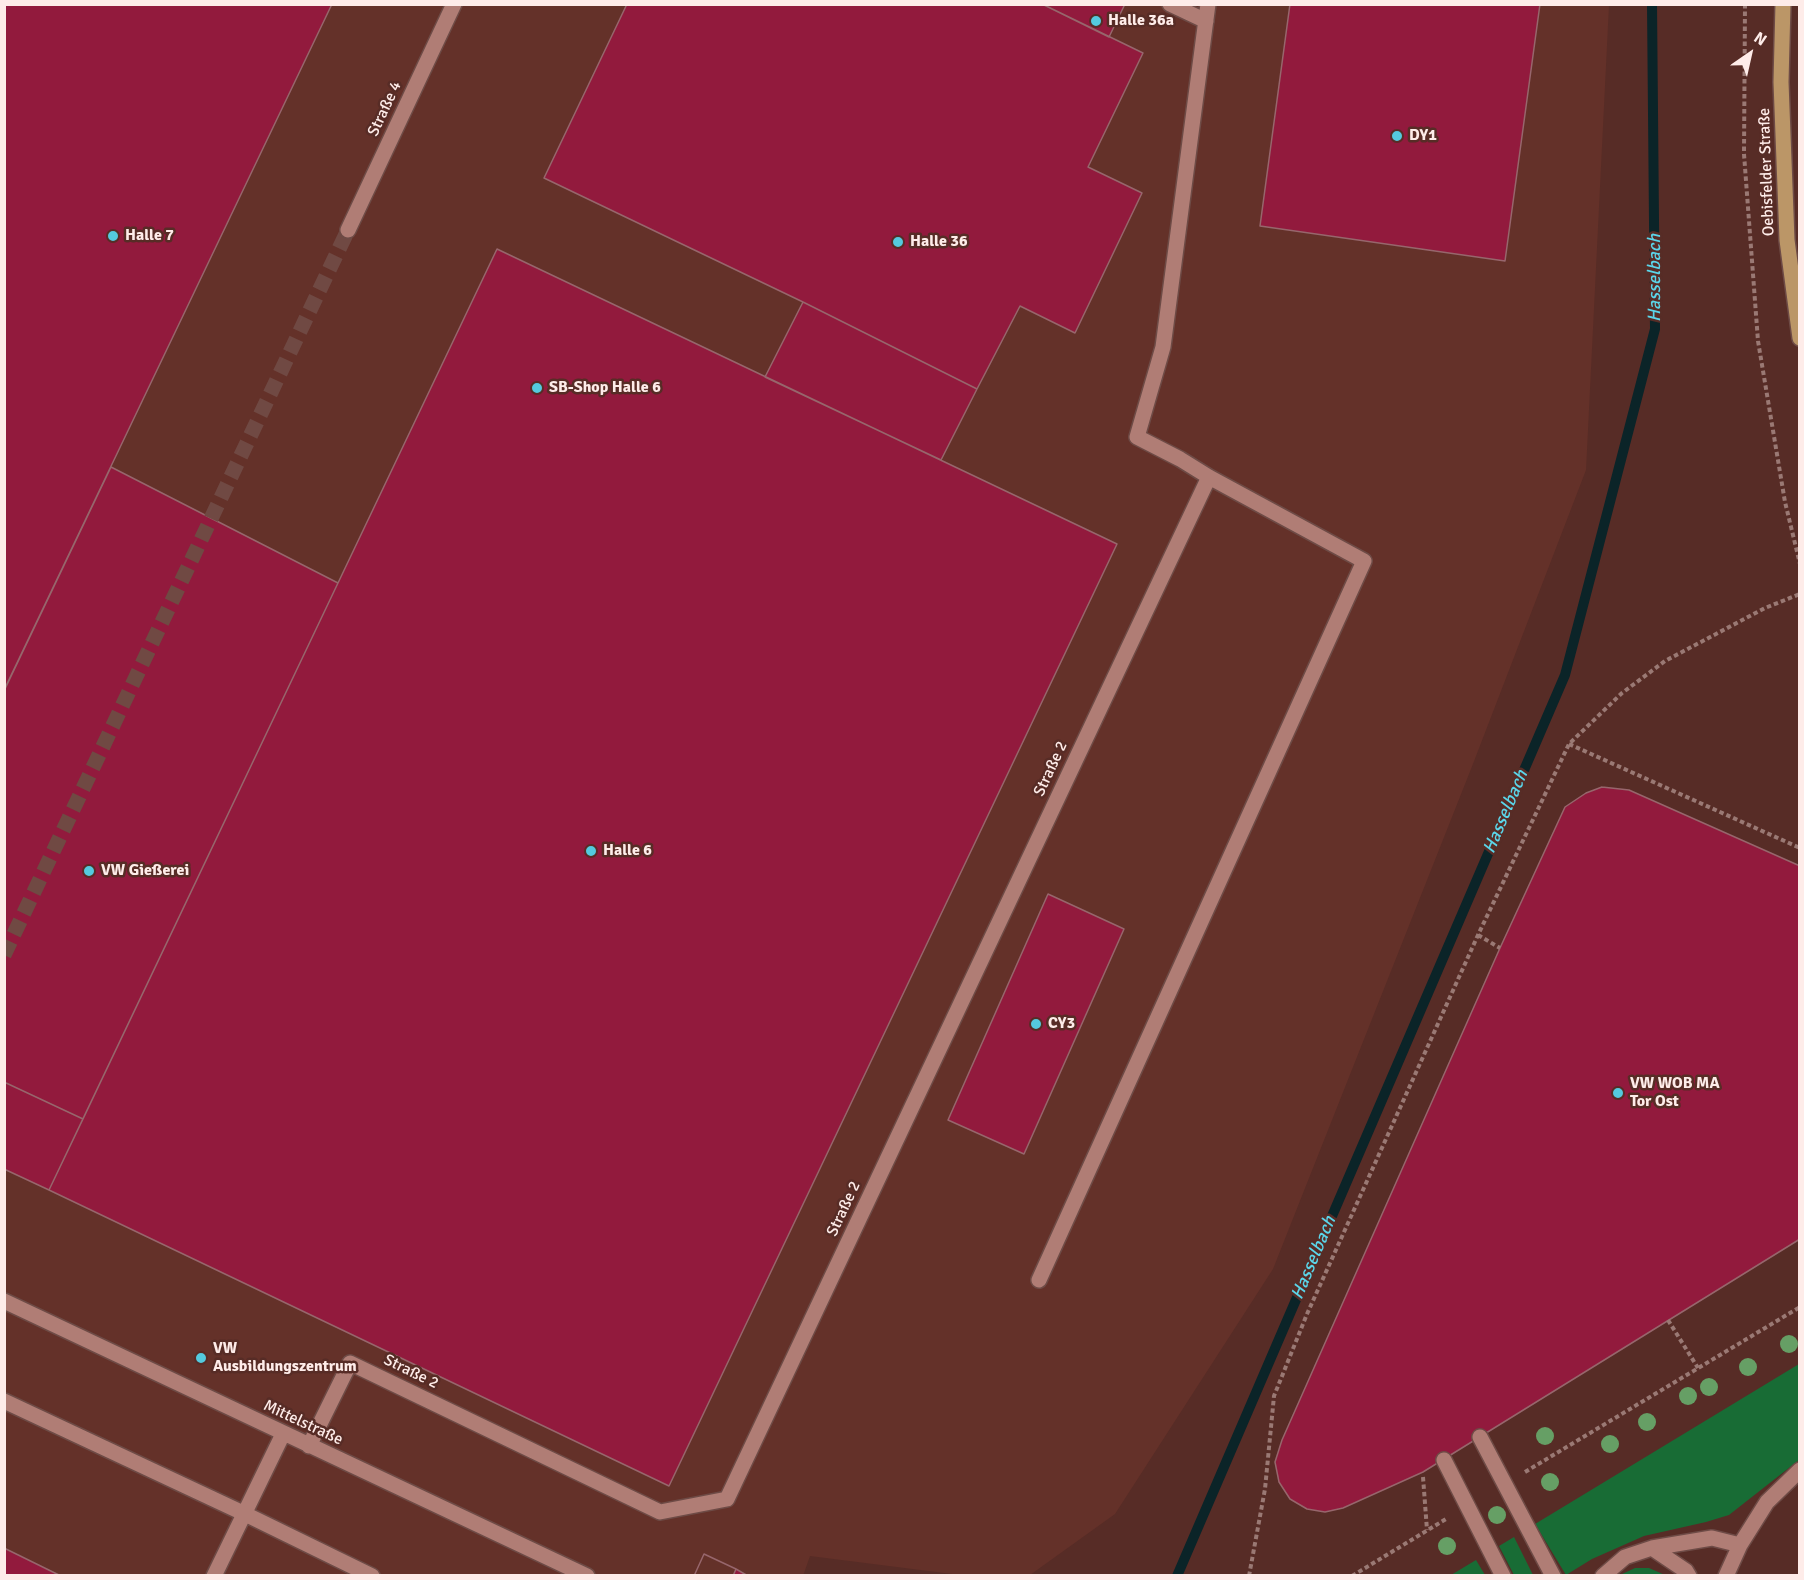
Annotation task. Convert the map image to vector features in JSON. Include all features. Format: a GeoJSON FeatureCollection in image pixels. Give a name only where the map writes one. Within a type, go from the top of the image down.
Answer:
{"type":"FeatureCollection","features":[{"type":"Feature","properties":{"kind":"main road","name":"Oebisfelder Straße"},"geometry":{"type":"LineString","coordinates":[[1783,4],[1781,82],[1787,240],[1800,338]]}},
{"type":"Feature","properties":{"kind":"street","name":"Straße 4"},"geometry":{"type":"LineString","coordinates":[[348,230],[454,4]]}},
{"type":"Feature","properties":{"kind":"street"},"geometry":{"type":"LineString","coordinates":[[1170,4],[1206,21]]}},
{"type":"Feature","properties":{"kind":"street"},"geometry":{"type":"LineString","coordinates":[[1039,1280],[1364,561],[1137,437],[1163,347],[1208,4]]}},
{"type":"Feature","properties":{"kind":"street","name":"Straße 2"},"geometry":{"type":"LineString","coordinates":[[309,1446],[350,1363],[660,1512],[727,1499],[1209,477]]}},
{"type":"Feature","properties":{"kind":"street","name":"Mittelstraße"},"geometry":{"type":"LineString","coordinates":[[4,1301],[584,1575]]}},
{"type":"Feature","properties":{"kind":"street"},"geometry":{"type":"LineString","coordinates":[[4,1401],[372,1575]]}},
{"type":"Feature","properties":{"kind":"street"},"geometry":{"type":"LineString","coordinates":[[214,1575],[283,1434]]}},
{"type":"Feature","properties":{"kind":"street"},"geometry":{"type":"LineString","coordinates":[[1480,1437],[1553,1575]]}},
{"type":"Feature","properties":{"kind":"street"},"geometry":{"type":"LineString","coordinates":[[1444,1460],[1503,1575]]}},
{"type":"Feature","properties":{"kind":"street"},"geometry":{"type":"LineString","coordinates":[[1726,1575],[1740,1545],[1767,1502],[1800,1470]]}},
{"type":"Feature","properties":{"kind":"street"},"geometry":{"type":"LineString","coordinates":[[1603,1575],[1625,1557],[1652,1548],[1712,1538],[1740,1545]]}},
{"type":"Feature","properties":{"kind":"street"},"geometry":{"type":"LineString","coordinates":[[1652,1548],[1689,1575]]}},
{"type":"Feature","properties":{"kind":"path"},"geometry":{"type":"LineString","coordinates":[[1745,4],[1743,154],[1758,340],[1785,502],[1800,564]]}},
{"type":"Feature","properties":{"kind":"path"},"geometry":{"type":"LineString","coordinates":[[1249,1575],[1265,1490],[1274,1396],[1307,1314],[1478,935],[1569,744],[1622,693],[1665,661],[1765,608],[1800,594]]}},
{"type":"Feature","properties":{"kind":"path"},"geometry":{"type":"LineString","coordinates":[[1569,744],[1800,848]]}},
{"type":"Feature","properties":{"kind":"path"},"geometry":{"type":"LineString","coordinates":[[1478,935],[1500,948]]}},
{"type":"Feature","properties":{"kind":"path"},"geometry":{"type":"LineString","coordinates":[[1505,1483],[1800,1307]]}},
{"type":"Feature","properties":{"kind":"path"},"geometry":{"type":"LineString","coordinates":[[1668,1320],[1698,1368]]}},
{"type":"Feature","properties":{"kind":"path"},"geometry":{"type":"LineString","coordinates":[[1423,1472],[1427,1530]]}},
{"type":"Feature","properties":{"kind":"path"},"geometry":{"type":"LineString","coordinates":[[1352,1575],[1467,1507]]}},
{"type":"Feature","properties":{"kind":"shaded area"},"geometry":{"type":"Polygon","coordinates":[[[5,5],[1609,5],[1586,470],[1471,769],[1273,1269],[1115,1514],[1030,1575],[960,1575],[810,1556],[803,1576],[5,1576],[5,5]]]}},
{"type":"Feature","properties":{"kind":"green space"},"geometry":{"type":"Polygon","coordinates":[[[1799,1364],[1799,1460],[1729,1515],[1644,1536],[1592,1559],[1566,1575],[1535,1524],[1799,1364]]]}},
{"type":"Feature","properties":{"kind":"green space"},"geometry":{"type":"Polygon","coordinates":[[[1514,1537],[1533,1575],[1514,1575],[1499,1546],[1514,1537]]]}},
{"type":"Feature","properties":{"kind":"green space"},"geometry":{"type":"Polygon","coordinates":[[[1476,1560],[1485,1575],[1451,1575],[1476,1560]]]}},
{"type":"Feature","properties":{"kind":"green space"},"geometry":{"type":"Polygon","coordinates":[[[1635,1568],[1649,1568],[1665,1575],[1620,1575],[1635,1568]]]}},
{"type":"Feature","properties":{"kind":"building","name":"Halle 7"},"geometry":{"type":"Polygon","coordinates":[[[4,4],[332,4],[4,690],[4,4]]]}},
{"type":"Feature","properties":{"kind":"building","name":"Halle 36"},"geometry":{"type":"Polygon","coordinates":[[[627,4],[1042,4],[1143,53],[1088,167],[1142,193],[1075,333],[1020,306],[977,389],[803,302],[544,178],[627,4]]]}},
{"type":"Feature","properties":{"kind":"building","name":"Halle 36a"},"geometry":{"type":"Polygon","coordinates":[[[1042,4],[1125,4],[1109,37],[1042,4]]]}},
{"type":"Feature","properties":{"kind":"building","name":"DY1"},"geometry":{"type":"Polygon","coordinates":[[[1290,4],[1540,4],[1505,261],[1260,226],[1290,4]]]}},
{"type":"Feature","properties":{"kind":"building","name":"Halle 6"},"geometry":{"type":"Polygon","coordinates":[[[497,249],[1117,544],[669,1486],[49,1190],[497,249]]]}},
{"type":"Feature","properties":{"kind":"building"},"geometry":{"type":"Polygon","coordinates":[[[803,302],[977,389],[941,460],[765,377],[803,302]]]}},
{"type":"Feature","properties":{"kind":"building"},"geometry":{"type":"Polygon","coordinates":[[[111,467],[338,583],[83,1119],[4,1082],[4,691],[111,467]]]}},
{"type":"Feature","properties":{"kind":"building","name":"VW WOB MA Tor Ost"},"geometry":{"type":"Polygon","coordinates":[[[1602,787],[1629,790],[1800,866],[1800,1239],[1423,1472],[1343,1508],[1325,1512],[1307,1509],[1290,1499],[1279,1482],[1275,1462],[1282,1440],[1565,807],[1586,793],[1602,787]]]}},
{"type":"Feature","properties":{"kind":"building","name":"CY3"},"geometry":{"type":"Polygon","coordinates":[[[1048,894],[1124,929],[1024,1154],[948,1120],[1048,894]]]}},
{"type":"Feature","properties":{"kind":"building"},"geometry":{"type":"Polygon","coordinates":[[[4,1082],[83,1119],[49,1190],[4,1169],[4,1082]]]}},
{"type":"Feature","properties":{"kind":"building"},"geometry":{"type":"Polygon","coordinates":[[[4,1548],[61,1576],[4,1576],[4,1548]]]}},
{"type":"Feature","properties":{"kind":"building"},"geometry":{"type":"Polygon","coordinates":[[[704,1554],[736,1569],[748,1576],[694,1576],[704,1554]]]}},
{"type":"Feature","properties":{"kind":"building"},"geometry":{"type":"Polygon","coordinates":[[[704,1554],[736,1569],[733,1576],[694,1576],[704,1554]]]}},
{"type":"Feature","properties":{"kind":"waterway","name":"Hasselbach"},"geometry":{"type":"LineString","coordinates":[[1177,1576],[1565,675],[1655,329],[1652,4]]}},
{"type":"Feature","properties":{"kind":"tunnel"},"geometry":{"type":"LineString","coordinates":[[4,955],[348,230]]}},
{"type":"Feature","properties":{"kind":"place","name":"Halle 36a"},"geometry":{"type":"Point","coordinates":[1096,21]}},
{"type":"Feature","properties":{"kind":"place","name":"DY1"},"geometry":{"type":"Point","coordinates":[1397,136]}},
{"type":"Feature","properties":{"kind":"place","name":"Halle 7"},"geometry":{"type":"Point","coordinates":[113,236]}},
{"type":"Feature","properties":{"kind":"place","name":"Halle 36"},"geometry":{"type":"Point","coordinates":[898,242]}},
{"type":"Feature","properties":{"kind":"place","name":"SB-Shop Halle 6"},"geometry":{"type":"Point","coordinates":[537,388]}},
{"type":"Feature","properties":{"kind":"place","name":"Halle 6"},"geometry":{"type":"Point","coordinates":[591,851]}},
{"type":"Feature","properties":{"kind":"place","name":"VW Gießerei"},"geometry":{"type":"Point","coordinates":[89,871]}},
{"type":"Feature","properties":{"kind":"place","name":"CY3"},"geometry":{"type":"Point","coordinates":[1036,1024]}},
{"type":"Feature","properties":{"kind":"place","name":"VW WOB MA Tor Ost"},"geometry":{"type":"Point","coordinates":[1618,1093]}},
{"type":"Feature","properties":{"kind":"place","name":"VW Ausbildungszentrum"},"geometry":{"type":"Point","coordinates":[201,1358]}}]}
